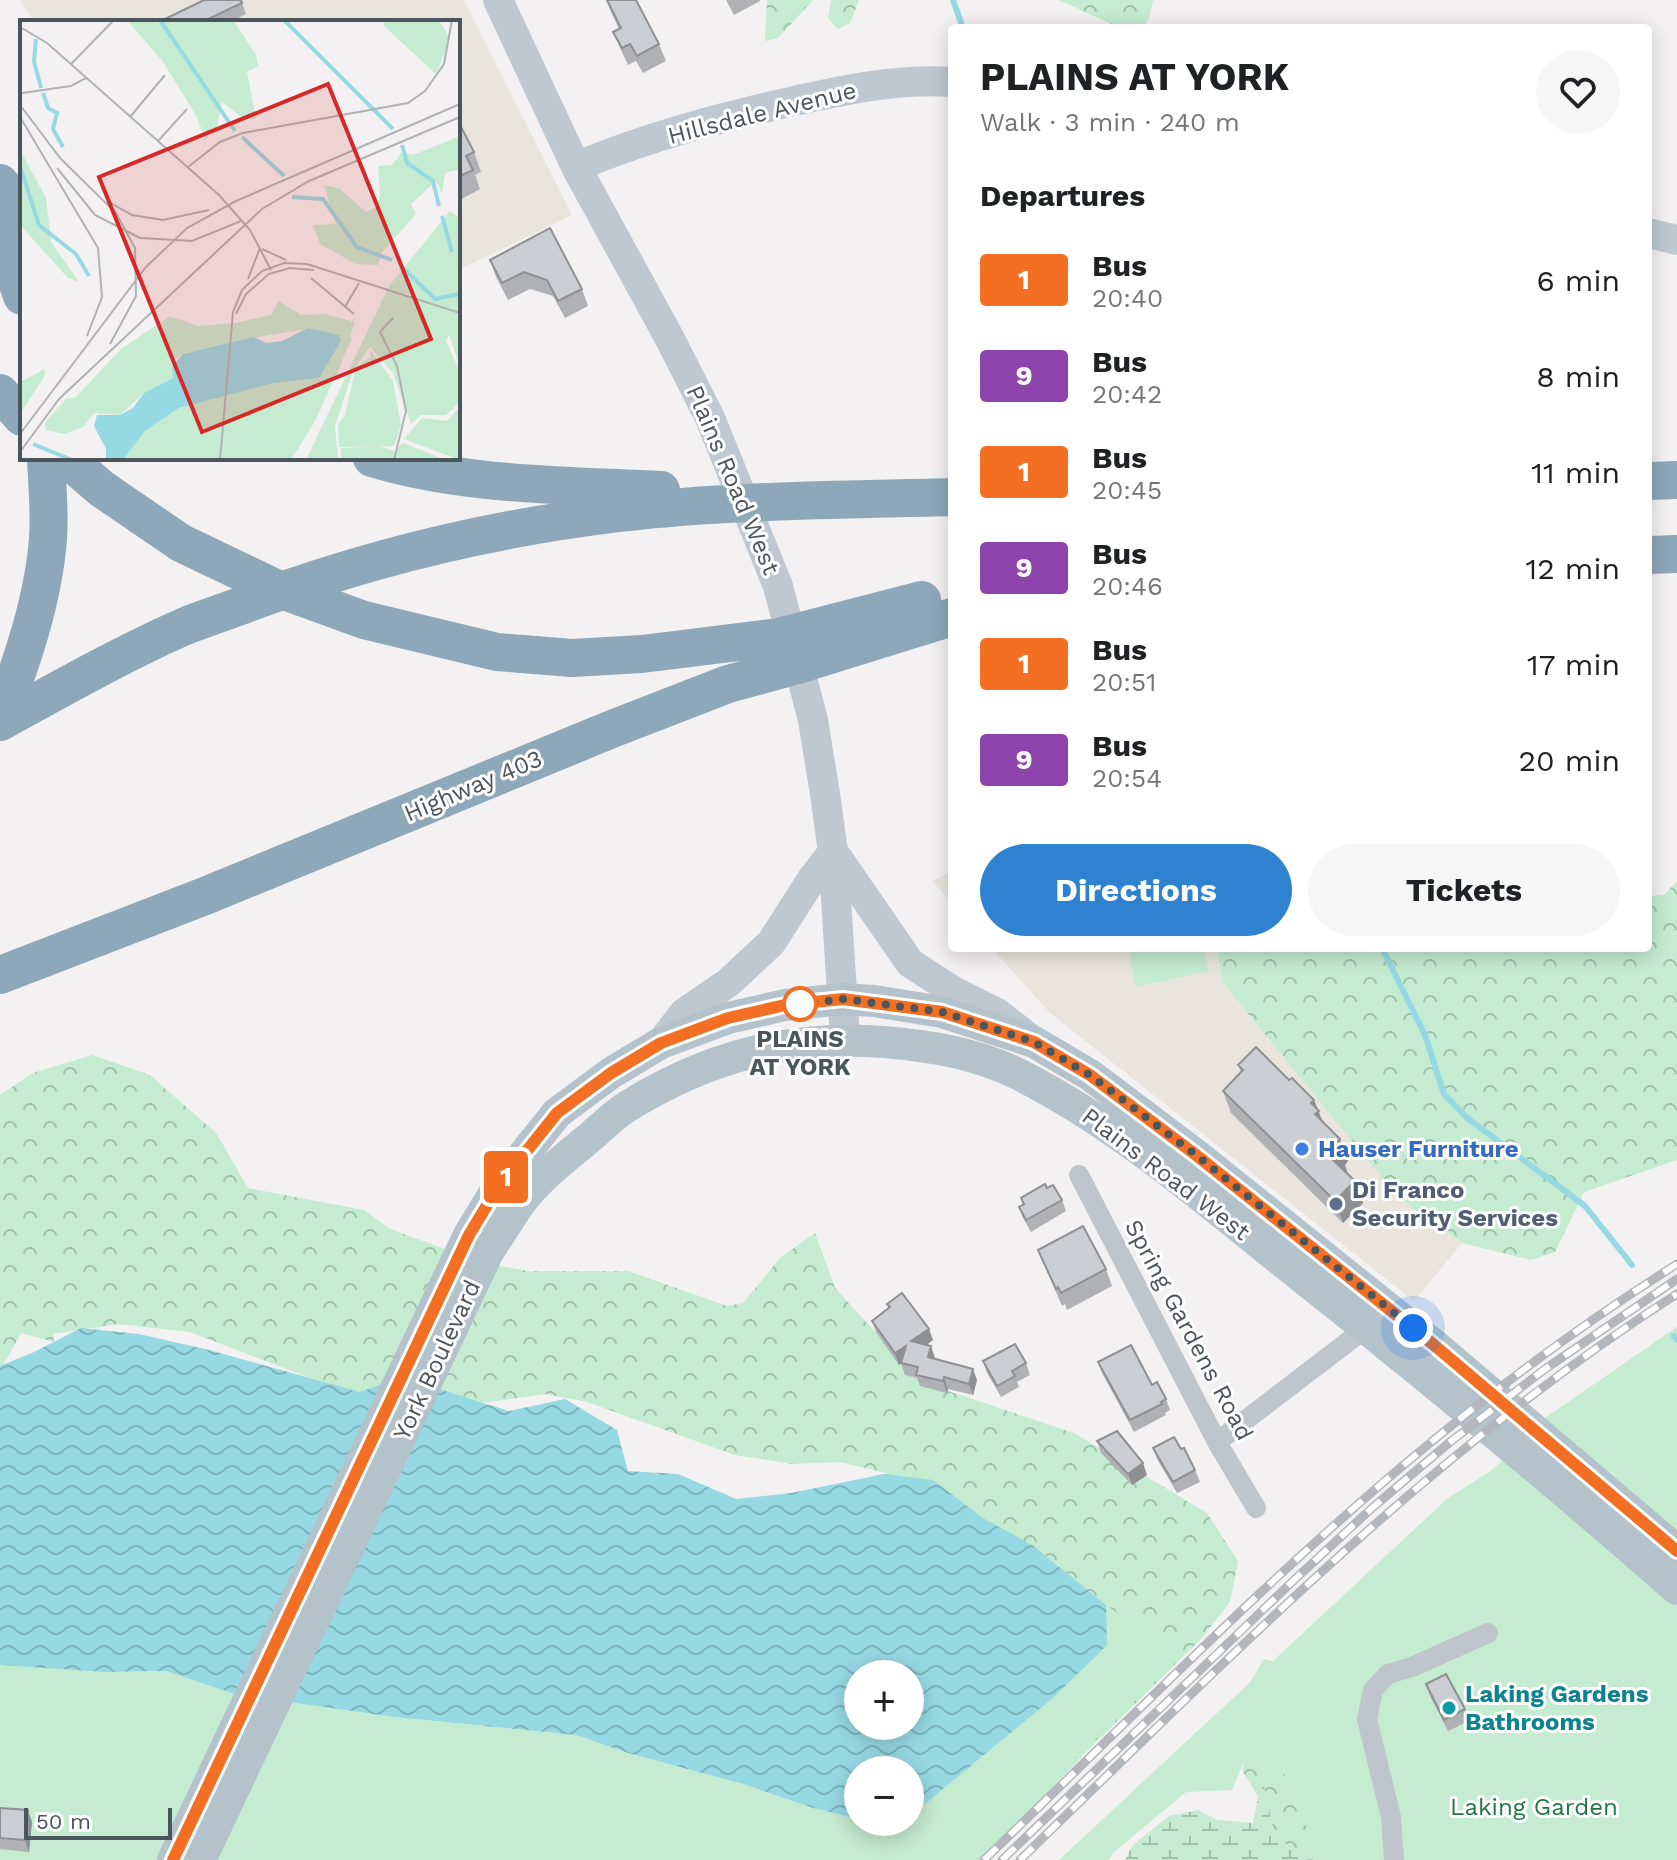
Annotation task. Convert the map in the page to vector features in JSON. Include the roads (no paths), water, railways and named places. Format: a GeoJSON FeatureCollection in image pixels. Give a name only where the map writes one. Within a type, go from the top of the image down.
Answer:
{"type":"FeatureCollection","features":[{"type":"Feature","properties":{"kind":"highway"},"geometry":{"type":"LineString","coordinates":[[0,183],[20,207]]}},
{"type":"Feature","properties":{"kind":"highway"},"geometry":{"type":"LineString","coordinates":[[0,231],[20,290]]}},
{"type":"Feature","properties":{"kind":"highway"},"geometry":{"type":"LineString","coordinates":[[0,393],[20,415]]}},
{"type":"Feature","properties":{"kind":"highway"},"geometry":{"type":"LineString","coordinates":[[0,719],[18,675],[36,606],[48,539],[46,460]]}},
{"type":"Feature","properties":{"kind":"highway"},"geometry":{"type":"LineString","coordinates":[[68,460],[102,489],[181,543],[273,587],[364,620],[497,652],[572,658],[642,654],[779,637],[948,593]]}},
{"type":"Feature","properties":{"kind":"highway"},"geometry":{"type":"LineString","coordinates":[[378,460],[489,481],[803,499]]}},
{"type":"Feature","properties":{"kind":"highway"},"geometry":{"type":"LineString","coordinates":[[1652,481],[1677,480]]}},
{"type":"Feature","properties":{"kind":"highway"},"geometry":{"type":"LineString","coordinates":[[0,719],[184,627],[307,581],[427,548],[620,513],[803,499],[948,497]]}},
{"type":"Feature","properties":{"kind":"highway"},"geometry":{"type":"LineString","coordinates":[[1652,555],[1677,554]]}},
{"type":"Feature","properties":{"kind":"highway","name":"Highway 403"},"geometry":{"type":"LineString","coordinates":[[0,975],[205,896],[728,684],[948,618]]}},
{"type":"Feature","properties":{"kind":"main road","name":"Plains Road West"},"geometry":{"type":"LineString","coordinates":[[498,0],[576,167],[710,418],[778,586],[813,720],[833,852],[845,1039],[923,1045],[972,1056],[1016,1073],[1085,1112],[1141,1149],[1366,1328],[1426,1357],[1677,1551]]}},
{"type":"Feature","properties":{"kind":"main road","name":"Hillsdale Avenue"},"geometry":{"type":"LineString","coordinates":[[576,167],[717,118],[851,89],[935,80],[948,82]]}},
{"type":"Feature","properties":{"kind":"main road"},"geometry":{"type":"LineString","coordinates":[[1652,234],[1677,240]]}},
{"type":"Feature","properties":{"kind":"main road"},"geometry":{"type":"LineString","coordinates":[[661,1043],[684,1013],[729,982],[771,943],[833,852],[910,963],[955,992],[997,1013],[1034,1042]]}},
{"type":"Feature","properties":{"kind":"main road","name":"Plains Road West"},"geometry":{"type":"LineString","coordinates":[[843,999],[942,1012],[1034,1042],[1090,1075],[1196,1155],[1426,1357],[1570,1496],[1677,1589]]}},
{"type":"Feature","properties":{"kind":"main road","name":"York Boulevard"},"geometry":{"type":"LineString","coordinates":[[173,1860],[204,1823],[479,1244],[498,1187],[557,1113],[611,1073],[661,1043],[728,1018],[785,1005],[843,999]]}},
{"type":"Feature","properties":{"kind":"main road","name":"York Boulevard"},"geometry":{"type":"LineString","coordinates":[[479,1244],[549,1172],[626,1107],[696,1070],[756,1050],[845,1039]]}},
{"type":"Feature","properties":{"kind":"main road","name":"York Boulevard"},"geometry":{"type":"LineString","coordinates":[[200,1860],[204,1823]]}},
{"type":"Feature","properties":{"kind":"street","name":"Spring Gardens Road"},"geometry":{"type":"LineString","coordinates":[[1079,1175],[1217,1442],[1256,1508]]}},
{"type":"Feature","properties":{"kind":"street"},"geometry":{"type":"LineString","coordinates":[[1217,1442],[1366,1328]]}},
{"type":"Feature","properties":{"kind":"street"},"geometry":{"type":"LineString","coordinates":[[1394,1860],[1391,1817],[1367,1719],[1373,1690],[1388,1674],[1412,1667],[1488,1633]]}},
{"type":"Feature","properties":{"kind":"water"},"geometry":{"type":"Polygon","coordinates":[[[81,1328],[139,1334],[360,1392],[401,1377],[509,1411],[565,1399],[617,1430],[628,1471],[678,1474],[736,1499],[791,1493],[884,1474],[933,1480],[983,1518],[1032,1545],[1106,1605],[1107,1645],[1054,1697],[925,1804],[924,1756],[844,1756],[844,1816],[576,1735],[395,1717],[237,1695],[166,1671],[104,1672],[0,1665],[0,1366],[81,1328]]]}},
{"type":"Feature","properties":{"kind":"waterway"},"geometry":{"type":"LineString","coordinates":[[953,0],[962,24]]}},
{"type":"Feature","properties":{"kind":"waterway"},"geometry":{"type":"LineString","coordinates":[[1384,952],[1425,1035],[1444,1094],[1466,1117],[1585,1206],[1632,1265]]}},
{"type":"Feature","properties":{"kind":"waterway"},"geometry":{"type":"LineString","coordinates":[[1674,1336],[1677,1340]]}},
{"type":"Feature","properties":{"kind":"railway"},"geometry":{"type":"LineString","coordinates":[[984,1860],[1208,1642],[1381,1484],[1527,1367],[1677,1264]]}},
{"type":"Feature","properties":{"kind":"railway"},"geometry":{"type":"LineString","coordinates":[[1002,1860],[1372,1508],[1450,1442],[1545,1369],[1677,1279]]}},
{"type":"Feature","properties":{"kind":"railway"},"geometry":{"type":"LineString","coordinates":[[1020,1860],[1255,1634],[1416,1489],[1500,1420],[1587,1355],[1677,1294]]}},
{"type":"Feature","properties":{"kind":"place","name":"PLAINS AT YORK"},"geometry":{"type":"Point","coordinates":[800,1004]}},
{"type":"Feature","properties":{"kind":"place","name":"Hauser Furniture"},"geometry":{"type":"Point","coordinates":[1302,1149]}},
{"type":"Feature","properties":{"kind":"place","name":"Di Franco Security Services"},"geometry":{"type":"Point","coordinates":[1336,1204]}},
{"type":"Feature","properties":{"kind":"place","name":"Laking Gardens Bathrooms"},"geometry":{"type":"Point","coordinates":[1449,1708]}},
{"type":"Feature","properties":{"kind":"park label","name":"Laking Garden"},"geometry":{"type":"Point","coordinates":[1534,1807]}}]}
